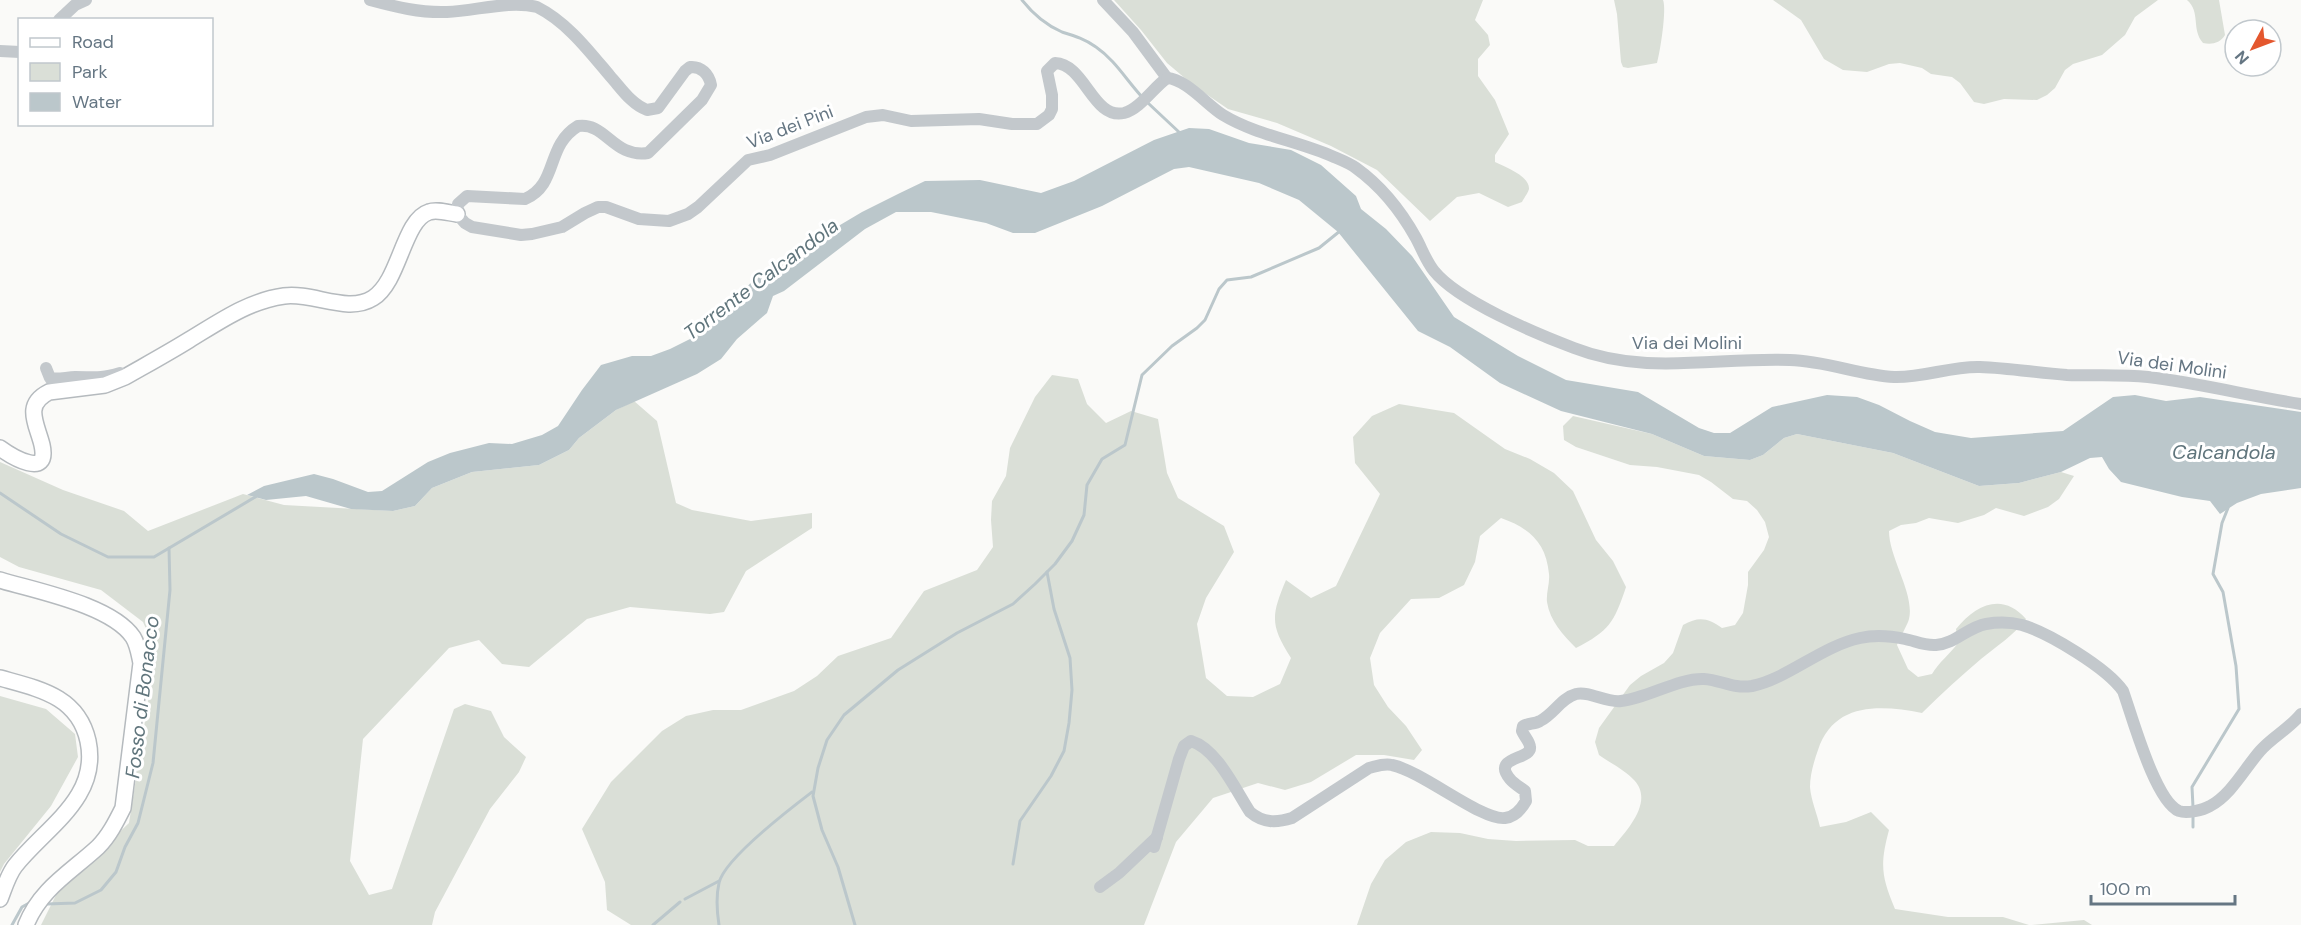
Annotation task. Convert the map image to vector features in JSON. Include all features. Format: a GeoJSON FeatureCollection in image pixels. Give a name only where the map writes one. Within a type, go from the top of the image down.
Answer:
{"type":"FeatureCollection","features":[{"type":"Feature","properties":{"kind":"main road"},"geometry":{"type":"LineString","coordinates":[[0,448],[24,463],[38,462],[42,455],[42,445],[34,421],[34,409],[42,396],[49,392],[105,385],[125,377],[239,311],[259,302],[298,295],[351,305],[374,298],[383,290],[391,276],[419,219],[432,211],[457,214]]}},
{"type":"Feature","properties":{"kind":"main road"},"geometry":{"type":"LineString","coordinates":[[0,580],[47,593],[105,614],[132,636],[137,645],[141,663],[123,808],[115,825],[100,845],[44,893],[27,923]]}},
{"type":"Feature","properties":{"kind":"main road"},"geometry":{"type":"LineString","coordinates":[[0,678],[32,687],[68,705],[78,714],[86,729],[89,748],[89,772],[78,800],[14,867],[0,899]]}},
{"type":"Feature","properties":{"kind":"street"},"geometry":{"type":"LineString","coordinates":[[61,18],[75,5],[86,0]]}},
{"type":"Feature","properties":{"kind":"street"},"geometry":{"type":"LineString","coordinates":[[370,0],[406,10],[448,12],[498,3],[536,4],[569,30],[628,97],[642,108],[653,110],[658,108],[685,71],[690,68],[701,69],[708,75],[711,85],[709,91],[648,153],[628,152],[593,128],[578,126],[558,145],[545,180],[533,195],[525,199],[467,196],[458,204],[457,214]]}},
{"type":"Feature","properties":{"kind":"street"},"geometry":{"type":"LineString","coordinates":[[1103,0],[1133,32],[1166,79]]}},
{"type":"Feature","properties":{"kind":"street"},"geometry":{"type":"LineString","coordinates":[[0,51],[18,52]]}},
{"type":"Feature","properties":{"kind":"street","name":"Via dei Pini"},"geometry":{"type":"LineString","coordinates":[[457,214],[472,227],[521,235],[562,227],[598,207],[606,207],[639,219],[669,221],[688,214],[698,207],[748,160],[770,155],[866,117],[883,116],[911,122],[979,118],[1012,124],[1037,123],[1049,115],[1052,108],[1052,94],[1047,71],[1055,63],[1065,64],[1072,69],[1099,104],[1112,112],[1124,113],[1143,101],[1166,79]]}},
{"type":"Feature","properties":{"kind":"street","name":"Via dei Molini"},"geometry":{"type":"LineString","coordinates":[[1166,79],[1174,78],[1184,84],[1224,116],[1262,132],[1307,145],[1353,165],[1381,189],[1397,208],[1435,272],[1456,291],[1547,337],[1611,360],[1661,365],[1786,360],[1818,362],[1889,376],[1906,377],[1961,367],[2074,375],[2110,374],[2151,377],[2301,404]]}},
{"type":"Feature","properties":{"kind":"street"},"geometry":{"type":"LineString","coordinates":[[46,368],[50,378],[99,379],[147,365]]}},
{"type":"Feature","properties":{"kind":"street"},"geometry":{"type":"LineString","coordinates":[[1100,887],[1156,842],[1176,768],[1184,746],[1191,741],[1202,745],[1213,755],[1250,812],[1257,818],[1267,821],[1278,822],[1292,818],[1369,768],[1380,764],[1391,764],[1418,774],[1482,811],[1498,818],[1507,818],[1515,814],[1526,801],[1525,791],[1510,779],[1506,771],[1512,759],[1529,752],[1530,746],[1522,730],[1524,726],[1539,722],[1565,699],[1579,693],[1618,701],[1644,697],[1690,681],[1704,679],[1729,686],[1751,686],[1767,681],[1834,646],[1861,637],[1885,636],[1936,645],[1954,640],[1982,625],[2000,622],[2019,624],[2032,629],[2091,662],[2115,680],[2123,691],[2156,782],[2166,800],[2178,810],[2191,811],[2210,806],[2223,796],[2264,747],[2287,729],[2301,714]]}},
{"type":"Feature","properties":{"kind":"green space"},"geometry":{"type":"Polygon","coordinates":[[[1114,0],[1483,0],[1475,20],[1488,35],[1490,45],[1478,59],[1478,76],[1495,100],[1509,134],[1495,155],[1495,162],[1526,180],[1528,192],[1522,202],[1508,207],[1479,193],[1457,197],[1430,221],[1377,170],[1331,146],[1277,123],[1228,109],[1193,85],[1167,63],[1114,0]]]}},
{"type":"Feature","properties":{"kind":"green space"},"geometry":{"type":"Polygon","coordinates":[[[1614,0],[1663,0],[1664,21],[1657,63],[1623,67],[1614,0]]]}},
{"type":"Feature","properties":{"kind":"green space"},"geometry":{"type":"Polygon","coordinates":[[[1773,0],[2158,0],[2135,17],[2125,35],[2102,55],[2073,64],[2065,70],[2055,88],[2047,95],[2037,100],[2004,99],[1984,104],[1974,102],[1960,83],[1952,77],[1931,74],[1922,68],[1900,63],[1889,64],[1867,72],[1843,70],[1824,59],[1801,20],[1773,0]]]}},
{"type":"Feature","properties":{"kind":"green space"},"geometry":{"type":"Polygon","coordinates":[[[2187,0],[2219,0],[2223,23],[2221,40],[2203,43],[2197,32],[2194,10],[2187,0]]]}},
{"type":"Feature","properties":{"kind":"green space"},"geometry":{"type":"Polygon","coordinates":[[[1052,375],[1078,379],[1087,404],[1106,423],[1131,411],[1158,419],[1167,473],[1178,498],[1224,526],[1234,552],[1206,598],[1197,624],[1206,678],[1227,696],[1253,697],[1280,684],[1291,658],[1279,637],[1275,620],[1275,612],[1286,580],[1311,598],[1336,586],[1380,494],[1355,463],[1353,437],[1372,416],[1399,404],[1454,413],[1505,449],[1530,459],[1554,473],[1573,491],[1596,540],[1613,561],[1626,587],[1618,609],[1603,631],[1576,648],[1566,638],[1551,615],[1547,599],[1549,574],[1540,545],[1520,526],[1501,518],[1480,536],[1475,562],[1464,585],[1439,598],[1411,599],[1380,633],[1370,658],[1374,685],[1388,707],[1406,726],[1422,750],[1414,760],[1384,755],[1356,755],[1311,782],[1285,790],[1258,783],[1213,798],[1176,842],[1144,925],[631,925],[607,910],[605,882],[582,829],[611,782],[662,731],[686,716],[713,710],[741,710],[794,691],[817,676],[838,656],[891,638],[924,591],[977,570],[993,547],[992,501],[1006,476],[1010,448],[1035,397],[1052,375]]]}},
{"type":"Feature","properties":{"kind":"green space"},"geometry":{"type":"Polygon","coordinates":[[[634,401],[657,421],[676,503],[692,510],[751,521],[812,513],[812,528],[746,571],[724,612],[710,614],[630,607],[587,619],[529,667],[502,664],[479,640],[449,648],[363,739],[350,861],[369,895],[392,889],[454,709],[465,704],[491,711],[504,737],[526,757],[519,772],[490,809],[435,912],[432,925],[41,925],[58,891],[129,823],[156,651],[143,622],[101,590],[19,567],[0,557],[0,462],[63,490],[124,511],[148,531],[243,494],[284,505],[393,511],[415,506],[432,488],[472,472],[539,465],[569,450],[579,438],[616,410],[634,401]]]}},
{"type":"Feature","properties":{"kind":"green space"},"geometry":{"type":"Polygon","coordinates":[[[1573,416],[1652,434],[1704,456],[1750,460],[1763,455],[1784,438],[1797,434],[1893,453],[1979,486],[2019,483],[2061,472],[2074,476],[2059,499],[2048,507],[2024,516],[1996,508],[1984,515],[1958,523],[1929,518],[1901,525],[1889,531],[1890,542],[1910,609],[1908,621],[1897,645],[1908,669],[1918,677],[1932,674],[1958,643],[1956,629],[1972,613],[1981,608],[1990,604],[2008,606],[2026,619],[2011,635],[1966,672],[1922,713],[1890,709],[1860,710],[1835,723],[1825,734],[1818,750],[1810,782],[1820,827],[1846,822],[1871,812],[1889,830],[1883,870],[1895,909],[1948,917],[2003,917],[2029,925],[1357,925],[1371,884],[1385,860],[1406,842],[1431,832],[1460,833],[1488,839],[1516,841],[1575,840],[1588,846],[1614,846],[1637,814],[1641,797],[1639,788],[1630,776],[1599,755],[1595,742],[1599,728],[1630,685],[1664,663],[1673,653],[1683,625],[1703,619],[1722,628],[1735,625],[1743,613],[1748,572],[1764,550],[1769,537],[1765,522],[1757,510],[1747,501],[1733,499],[1699,475],[1657,467],[1630,465],[1576,447],[1564,440],[1563,426],[1573,416]]]}},
{"type":"Feature","properties":{"kind":"green space"},"geometry":{"type":"Polygon","coordinates":[[[0,696],[46,709],[75,734],[78,757],[51,806],[0,872],[0,696]]]}},
{"type":"Feature","properties":{"kind":"green space"},"geometry":{"type":"Polygon","coordinates":[[[2084,920],[2092,925],[2032,925],[2084,920]]]}},
{"type":"Feature","properties":{"kind":"water","name":"Calcandola"},"geometry":{"type":"Polygon","coordinates":[[[1189,128],[1209,129],[1249,143],[1291,150],[1321,165],[1356,196],[1361,209],[1386,229],[1412,256],[1454,317],[1518,356],[1566,380],[1638,392],[1699,428],[1714,433],[1730,433],[1772,407],[1827,395],[1857,397],[1935,432],[1971,438],[2063,431],[2113,397],[2135,395],[2166,401],[2200,397],[2301,412],[2301,488],[2261,494],[2237,503],[2220,514],[2210,501],[2182,497],[2121,482],[2102,457],[2090,458],[2061,472],[2019,483],[1979,486],[1893,453],[1797,434],[1784,438],[1763,455],[1750,460],[1704,456],[1652,434],[1561,411],[1500,383],[1450,347],[1418,331],[1338,232],[1299,200],[1259,183],[1189,167],[1174,169],[1102,206],[1035,233],[1013,233],[986,223],[931,212],[896,212],[865,229],[784,291],[773,296],[767,313],[737,339],[721,359],[697,374],[616,410],[579,438],[569,450],[539,465],[472,472],[432,488],[415,506],[393,511],[351,509],[306,496],[266,500],[247,495],[264,486],[314,474],[368,492],[382,491],[428,462],[450,453],[489,443],[512,444],[542,435],[558,426],[601,365],[632,356],[651,356],[692,338],[725,310],[761,272],[862,212],[925,181],[980,180],[1041,193],[1074,181],[1154,140],[1189,128]]]}},
{"type":"Feature","properties":{"kind":"waterway"},"geometry":{"type":"LineString","coordinates":[[1022,0],[1051,26],[1084,40],[1103,52],[1143,98]]}},
{"type":"Feature","properties":{"kind":"waterway"},"geometry":{"type":"LineString","coordinates":[[1148,103],[1180,133]]}},
{"type":"Feature","properties":{"kind":"waterway"},"geometry":{"type":"LineString","coordinates":[[855,925],[838,867],[822,830],[813,796],[818,768],[827,740],[844,715],[898,670],[957,633],[1013,604],[1055,564],[1072,541],[1084,515],[1087,485],[1102,459],[1125,445],[1142,375],[1172,346],[1205,320],[1219,289],[1227,280],[1251,277],[1319,248],[1340,231]]}},
{"type":"Feature","properties":{"kind":"waterway","name":"Torrente Calcandola"},"geometry":{"type":"LineString","coordinates":[[0,493],[61,534],[108,557],[154,557],[257,496]]}},
{"type":"Feature","properties":{"kind":"waterway"},"geometry":{"type":"LineString","coordinates":[[2193,807],[2192,787],[2239,709],[2236,666],[2223,592],[2213,574],[2222,523],[2228,508]]}},
{"type":"Feature","properties":{"kind":"waterway","name":"Fosso di Bonacco"},"geometry":{"type":"LineString","coordinates":[[47,904],[75,903],[101,890],[116,872],[125,847],[138,823],[153,763],[170,590],[169,548]]}},
{"type":"Feature","properties":{"kind":"waterway"},"geometry":{"type":"LineString","coordinates":[[1013,864],[1020,821],[1051,776],[1064,751],[1069,723],[1072,690],[1070,658],[1054,609],[1047,572]]}},
{"type":"Feature","properties":{"kind":"waterway"},"geometry":{"type":"LineString","coordinates":[[719,925],[717,893],[724,873],[760,834],[812,792]]}},
{"type":"Feature","properties":{"kind":"waterway"},"geometry":{"type":"LineString","coordinates":[[2193,814],[2193,827]]}},
{"type":"Feature","properties":{"kind":"waterway"},"geometry":{"type":"LineString","coordinates":[[685,899],[719,881]]}},
{"type":"Feature","properties":{"kind":"waterway","name":"Fosso di Bonacco"},"geometry":{"type":"LineString","coordinates":[[12,925],[22,907],[31,902]]}},
{"type":"Feature","properties":{"kind":"waterway"},"geometry":{"type":"LineString","coordinates":[[653,925],[680,902]]}}]}
